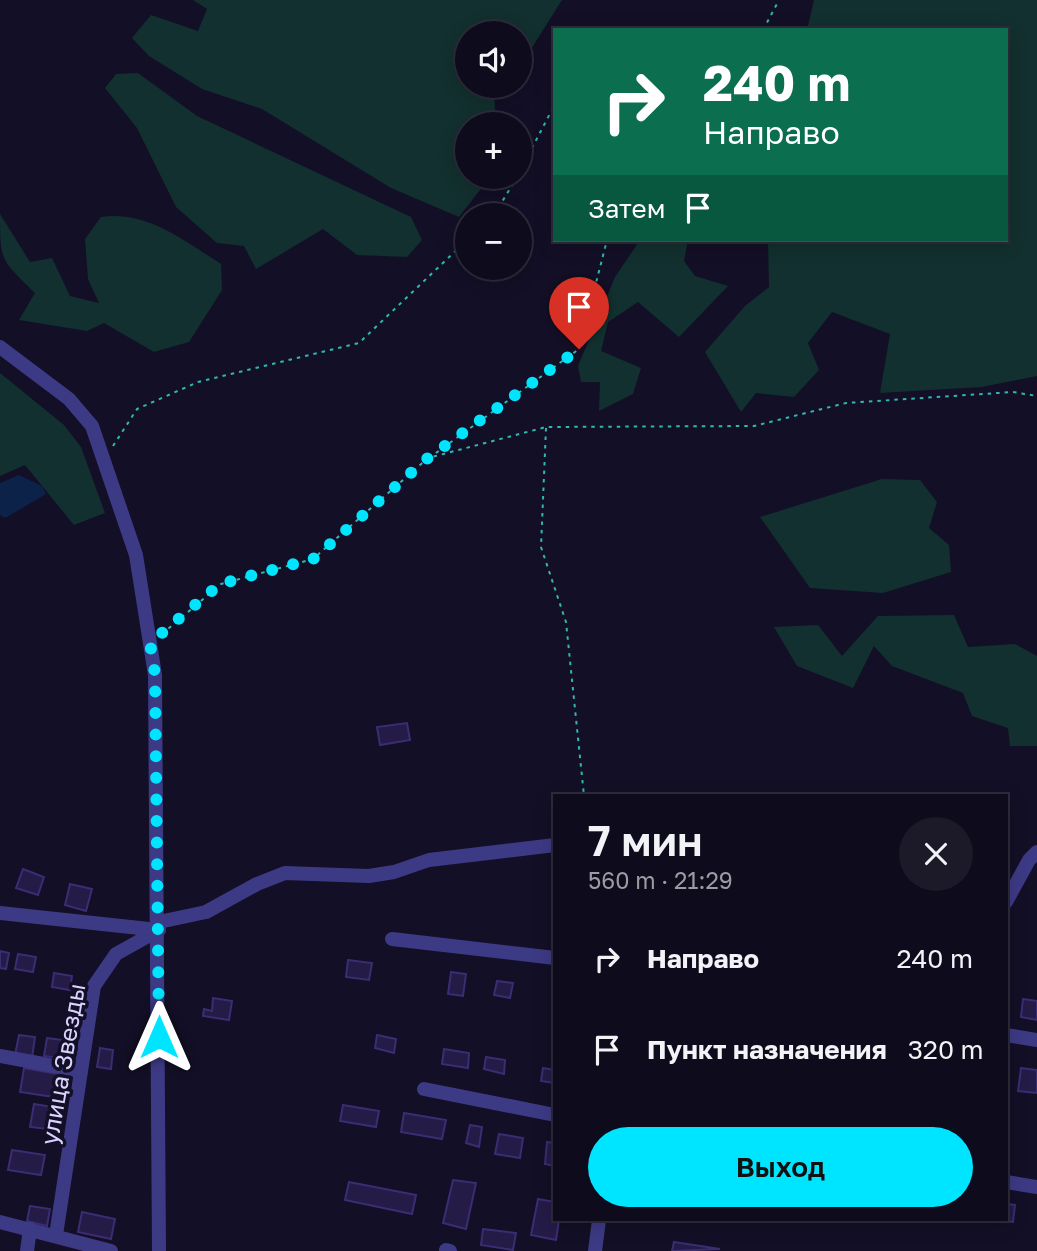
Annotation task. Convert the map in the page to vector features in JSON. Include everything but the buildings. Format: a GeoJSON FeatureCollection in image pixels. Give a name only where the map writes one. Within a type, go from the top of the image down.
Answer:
{"type":"FeatureCollection","features":[{"type":"Feature","properties":{"kind":"street"},"geometry":{"type":"LineString","coordinates":[[0,347],[69,399],[92,426],[136,555],[155,674],[159,926],[159,1251]]}},
{"type":"Feature","properties":{"kind":"street"},"geometry":{"type":"LineString","coordinates":[[0,913],[159,926],[206,912],[257,884],[285,873],[369,876],[394,872],[429,860],[553,845]]}},
{"type":"Feature","properties":{"kind":"street"},"geometry":{"type":"LineString","coordinates":[[1008,894],[1037,852]]}},
{"type":"Feature","properties":{"kind":"street","name":"улица Звезды"},"geometry":{"type":"LineString","coordinates":[[56,1235],[94,986],[116,954],[159,926]]}},
{"type":"Feature","properties":{"kind":"street"},"geometry":{"type":"LineString","coordinates":[[392,939],[553,958]]}},
{"type":"Feature","properties":{"kind":"street"},"geometry":{"type":"LineString","coordinates":[[1008,1035],[1037,1040]]}},
{"type":"Feature","properties":{"kind":"street"},"geometry":{"type":"LineString","coordinates":[[0,1056],[81,1071]]}},
{"type":"Feature","properties":{"kind":"street"},"geometry":{"type":"LineString","coordinates":[[424,1089],[553,1115]]}},
{"type":"Feature","properties":{"kind":"street"},"geometry":{"type":"LineString","coordinates":[[1008,1182],[1037,1187]]}},
{"type":"Feature","properties":{"kind":"street"},"geometry":{"type":"LineString","coordinates":[[595,1251],[599,1221]]}},
{"type":"Feature","properties":{"kind":"street"},"geometry":{"type":"LineString","coordinates":[[0,1222],[111,1251]]}},
{"type":"Feature","properties":{"kind":"street"},"geometry":{"type":"LineString","coordinates":[[27,1251],[30,1229]]}},
{"type":"Feature","properties":{"kind":"path"},"geometry":{"type":"LineString","coordinates":[[763,28],[779,0]]}},
{"type":"Feature","properties":{"kind":"path"},"geometry":{"type":"LineString","coordinates":[[532,148],[553,108]]}},
{"type":"Feature","properties":{"kind":"path"},"geometry":{"type":"LineString","coordinates":[[150,643],[220,584],[313,559],[428,458],[579,349],[606,242]]}},
{"type":"Feature","properties":{"kind":"path"},"geometry":{"type":"LineString","coordinates":[[104,460],[137,409],[198,382],[359,343],[455,251]]}},
{"type":"Feature","properties":{"kind":"path"},"geometry":{"type":"LineString","coordinates":[[428,458],[546,427],[754,426],[846,404],[1013,392],[1037,396]]}},
{"type":"Feature","properties":{"kind":"path"},"geometry":{"type":"LineString","coordinates":[[546,427],[541,547],[566,622],[584,794]]}},
{"type":"Feature","properties":{"kind":"green space"},"geometry":{"type":"Polygon","coordinates":[[[193,0],[562,0],[532,48],[532,21],[455,21],[455,98],[494,98],[495,112],[455,112],[455,189],[481,189],[470,203],[455,203],[455,215],[391,188],[262,109],[202,89],[149,56],[132,38],[151,15],[198,31],[207,9],[193,0]]]}},
{"type":"Feature","properties":{"kind":"green space"},"geometry":{"type":"Polygon","coordinates":[[[814,0],[1037,0],[1037,376],[982,387],[880,393],[890,334],[832,312],[808,343],[819,370],[794,397],[756,393],[741,412],[705,352],[745,306],[769,287],[768,242],[1008,242],[1008,28],[807,28],[814,0]]]}},
{"type":"Feature","properties":{"kind":"green space"},"geometry":{"type":"Polygon","coordinates":[[[138,73],[197,116],[411,217],[422,240],[407,257],[357,255],[323,229],[256,269],[244,246],[217,243],[176,207],[137,128],[105,88],[116,74],[138,73]]]}},
{"type":"Feature","properties":{"kind":"green space"},"geometry":{"type":"Polygon","coordinates":[[[0,214],[30,262],[52,258],[70,296],[99,303],[88,279],[85,239],[101,217],[118,216],[134,218],[164,229],[221,264],[222,290],[189,342],[154,352],[104,323],[87,331],[19,320],[35,293],[5,259],[2,252],[0,214]]]}},
{"type":"Feature","properties":{"kind":"green space"},"geometry":{"type":"Polygon","coordinates":[[[639,242],[688,242],[684,261],[695,276],[728,286],[679,337],[638,302],[608,322],[601,351],[641,368],[633,394],[599,411],[600,382],[581,382],[578,366],[615,277],[639,242]]]}},
{"type":"Feature","properties":{"kind":"green space"},"geometry":{"type":"Polygon","coordinates":[[[0,373],[64,425],[81,447],[105,513],[74,525],[25,465],[0,476],[0,373]]]}},
{"type":"Feature","properties":{"kind":"green space"},"geometry":{"type":"Polygon","coordinates":[[[882,479],[920,480],[937,502],[929,528],[949,545],[951,572],[883,593],[810,588],[760,517],[882,479]]]}},
{"type":"Feature","properties":{"kind":"green space"},"geometry":{"type":"Polygon","coordinates":[[[954,615],[968,647],[1015,644],[1037,656],[1037,746],[1010,746],[1008,728],[972,716],[963,693],[892,666],[874,646],[853,688],[797,666],[774,627],[818,625],[842,656],[878,616],[954,615]]]}},
{"type":"Feature","properties":{"kind":"water"},"geometry":{"type":"Polygon","coordinates":[[[19,475],[42,486],[46,494],[5,518],[0,515],[0,483],[19,475]]]}},
{"type":"Feature","properties":{"kind":"route"},"geometry":{"type":"LineString","coordinates":[[159,1037],[155,674],[150,643],[220,584],[313,559],[428,458],[579,349]]}}]}
